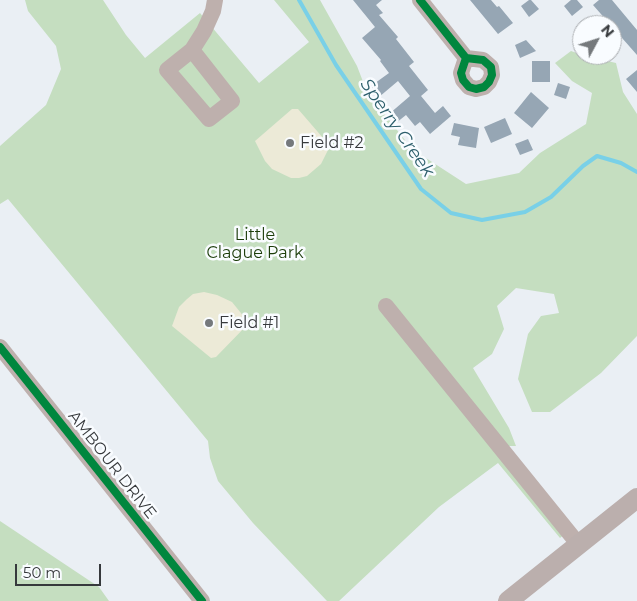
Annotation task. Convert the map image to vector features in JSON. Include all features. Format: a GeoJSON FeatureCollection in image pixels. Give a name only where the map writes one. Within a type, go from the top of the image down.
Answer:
{"type":"FeatureCollection","features":[{"type":"Feature","properties":{"kind":"main road"},"geometry":{"type":"LineString","coordinates":[[511,600],[637,498]]}},
{"type":"Feature","properties":{"kind":"street"},"geometry":{"type":"LineString","coordinates":[[192,50],[214,11],[215,0]]}},
{"type":"Feature","properties":{"kind":"street"},"geometry":{"type":"LineString","coordinates":[[420,0],[466,58]]}},
{"type":"Feature","properties":{"kind":"street"},"geometry":{"type":"LineString","coordinates":[[386,306],[579,545]]}},
{"type":"Feature","properties":{"kind":"street","name":"AMBOUR DRIVE"},"geometry":{"type":"LineString","coordinates":[[0,347],[202,601]]}},
{"type":"Feature","properties":{"kind":"green space","name":"Little Clague Park"},"geometry":{"type":"Polygon","coordinates":[[[25,0],[103,0],[126,35],[145,58],[200,13],[259,83],[309,42],[274,0],[320,0],[357,66],[367,92],[412,149],[466,184],[519,173],[540,153],[586,124],[592,93],[572,81],[555,63],[571,51],[572,65],[616,65],[623,92],[637,114],[637,336],[601,373],[550,412],[532,412],[518,379],[528,334],[541,316],[559,313],[554,294],[516,288],[497,306],[504,329],[492,354],[473,368],[509,428],[516,446],[507,446],[573,527],[560,538],[498,463],[439,507],[339,601],[327,601],[253,523],[218,481],[210,458],[208,441],[8,199],[0,204],[0,146],[46,105],[61,69],[56,46],[28,11],[25,0]]]}},
{"type":"Feature","properties":{"kind":"green space"},"geometry":{"type":"Polygon","coordinates":[[[0,521],[99,587],[109,601],[0,601],[0,521]]]}},
{"type":"Feature","properties":{"kind":"sand"},"geometry":{"type":"Polygon","coordinates":[[[292,109],[298,109],[330,146],[321,164],[307,176],[299,178],[291,178],[272,169],[265,161],[255,141],[292,109]]]}},
{"type":"Feature","properties":{"kind":"sand"},"geometry":{"type":"Polygon","coordinates":[[[204,292],[217,295],[232,302],[249,323],[216,357],[211,358],[172,326],[179,307],[193,294],[204,292]]]}},
{"type":"Feature","properties":{"kind":"building"},"geometry":{"type":"Polygon","coordinates":[[[353,0],[382,0],[376,5],[383,13],[379,15],[398,37],[396,39],[414,62],[409,66],[428,90],[421,96],[435,113],[443,106],[451,116],[430,134],[420,122],[415,126],[406,115],[396,123],[389,114],[410,96],[398,81],[379,97],[371,86],[389,73],[381,60],[362,38],[375,27],[353,0]]]}},
{"type":"Feature","properties":{"kind":"building"},"geometry":{"type":"Polygon","coordinates":[[[470,0],[491,0],[497,7],[499,6],[513,23],[498,34],[470,0]]]}},
{"type":"Feature","properties":{"kind":"building"},"geometry":{"type":"Polygon","coordinates":[[[529,0],[539,9],[529,17],[521,6],[529,0]]]}},
{"type":"Feature","properties":{"kind":"building"},"geometry":{"type":"Polygon","coordinates":[[[571,0],[577,0],[583,7],[572,16],[564,6],[571,0]]]}},
{"type":"Feature","properties":{"kind":"building"},"geometry":{"type":"Polygon","coordinates":[[[599,0],[612,0],[637,30],[637,55],[622,38],[622,15],[602,15],[593,5],[599,0]]]}},
{"type":"Feature","properties":{"kind":"building"},"geometry":{"type":"Polygon","coordinates":[[[526,40],[536,51],[520,58],[515,45],[526,40]]]}},
{"type":"Feature","properties":{"kind":"building"},"geometry":{"type":"Polygon","coordinates":[[[532,61],[550,61],[550,82],[532,82],[532,61]]]}},
{"type":"Feature","properties":{"kind":"building"},"geometry":{"type":"Polygon","coordinates":[[[637,70],[637,92],[626,79],[637,70]]]}},
{"type":"Feature","properties":{"kind":"building"},"geometry":{"type":"Polygon","coordinates":[[[558,83],[570,87],[566,99],[554,95],[558,83]]]}},
{"type":"Feature","properties":{"kind":"building"},"geometry":{"type":"Polygon","coordinates":[[[531,92],[549,108],[532,128],[514,113],[531,92]]]}},
{"type":"Feature","properties":{"kind":"building"},"geometry":{"type":"Polygon","coordinates":[[[505,118],[512,134],[491,143],[484,127],[505,118]]]}},
{"type":"Feature","properties":{"kind":"building"},"geometry":{"type":"Polygon","coordinates":[[[454,123],[479,128],[476,148],[458,145],[460,137],[451,135],[454,123]]]}},
{"type":"Feature","properties":{"kind":"building"},"geometry":{"type":"Polygon","coordinates":[[[528,139],[533,150],[520,155],[515,144],[528,139]]]}},
{"type":"Feature","properties":{"kind":"waterway","name":"Sperry Creek"},"geometry":{"type":"LineString","coordinates":[[299,0],[336,65],[421,189],[451,213],[482,220],[525,212],[551,197],[583,166],[597,156],[621,163],[637,172]]}},
{"type":"Feature","properties":{"kind":"cycle path"},"geometry":{"type":"LineString","coordinates":[[420,0],[466,58],[483,60],[491,67],[492,75],[484,87],[476,89],[469,87],[463,80],[461,73],[466,58]]}},
{"type":"Feature","properties":{"kind":"cycle path"},"geometry":{"type":"LineString","coordinates":[[0,347],[202,601]]}},
{"type":"Feature","properties":{"kind":"place","name":"Field #2"},"geometry":{"type":"Point","coordinates":[290,143]}},
{"type":"Feature","properties":{"kind":"place","name":"Field #1"},"geometry":{"type":"Point","coordinates":[209,323]}}]}
